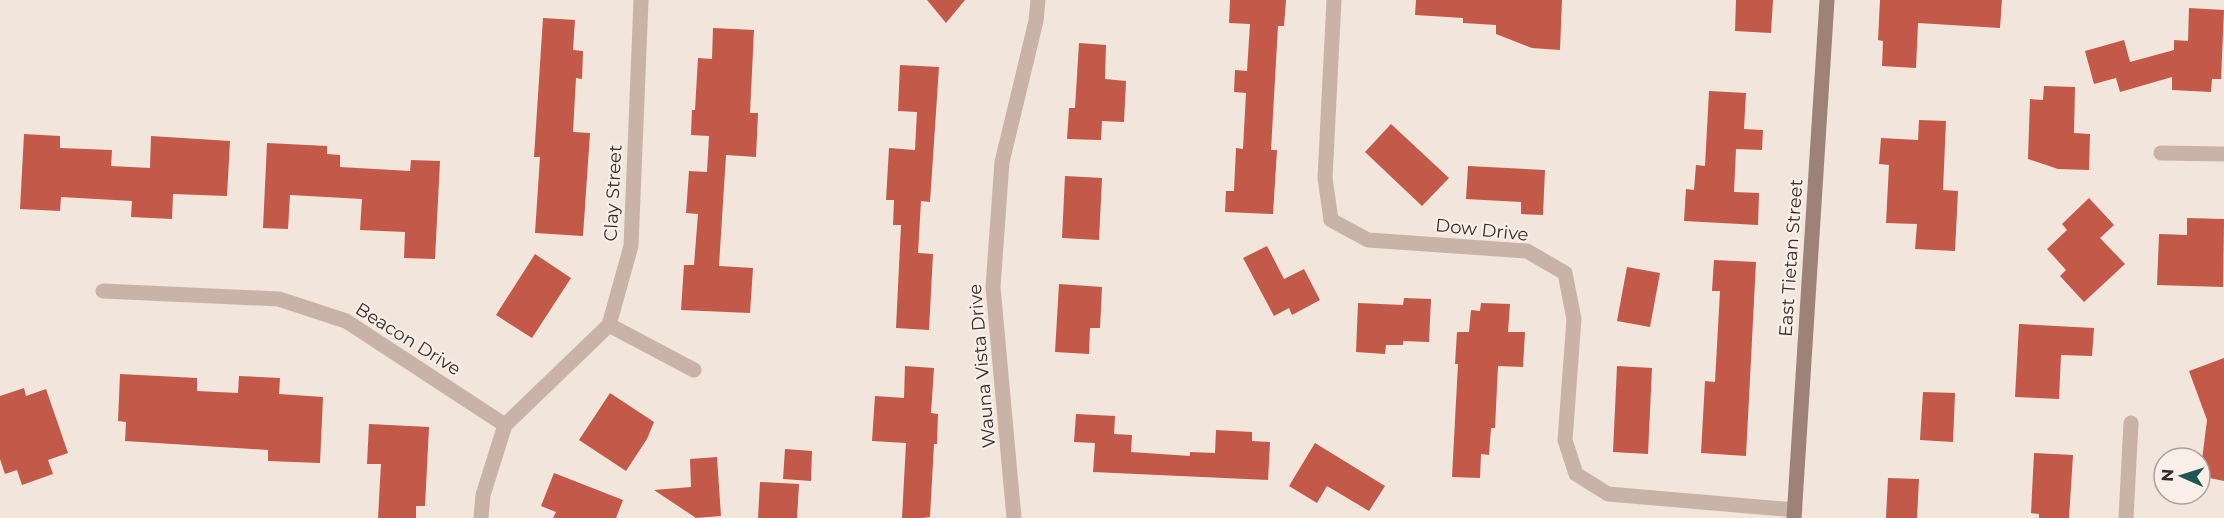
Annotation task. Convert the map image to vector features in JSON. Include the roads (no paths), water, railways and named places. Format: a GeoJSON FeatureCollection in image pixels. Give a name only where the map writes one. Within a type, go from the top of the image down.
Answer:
{"type":"FeatureCollection","features":[{"type":"Feature","properties":{"kind":"main road","name":"East Tietan Street"},"geometry":{"type":"LineString","coordinates":[[1794,514],[1827,0]]}},
{"type":"Feature","properties":{"kind":"street","name":"Clay Street"},"geometry":{"type":"LineString","coordinates":[[609,325],[631,246],[641,0]]}},
{"type":"Feature","properties":{"kind":"street","name":"Wauna Vista Drive"},"geometry":{"type":"LineString","coordinates":[[1014,518],[993,287],[1002,162],[1036,21],[1038,0]]}},
{"type":"Feature","properties":{"kind":"street","name":"Dow Drive"},"geometry":{"type":"LineString","coordinates":[[1334,0],[1325,178],[1331,220],[1368,240],[1527,251],[1565,273],[1574,319],[1565,440],[1576,474],[1608,494],[1794,514]]}},
{"type":"Feature","properties":{"kind":"street"},"geometry":{"type":"LineString","coordinates":[[2161,153],[2224,154]]}},
{"type":"Feature","properties":{"kind":"street","name":"Beacon Drive"},"geometry":{"type":"LineString","coordinates":[[103,291],[279,299],[346,321],[505,425]]}},
{"type":"Feature","properties":{"kind":"street"},"geometry":{"type":"LineString","coordinates":[[481,518],[483,495],[505,425],[609,325],[694,370]]}},
{"type":"Feature","properties":{"kind":"street"},"geometry":{"type":"LineString","coordinates":[[2126,518],[2131,423]]}}]}
